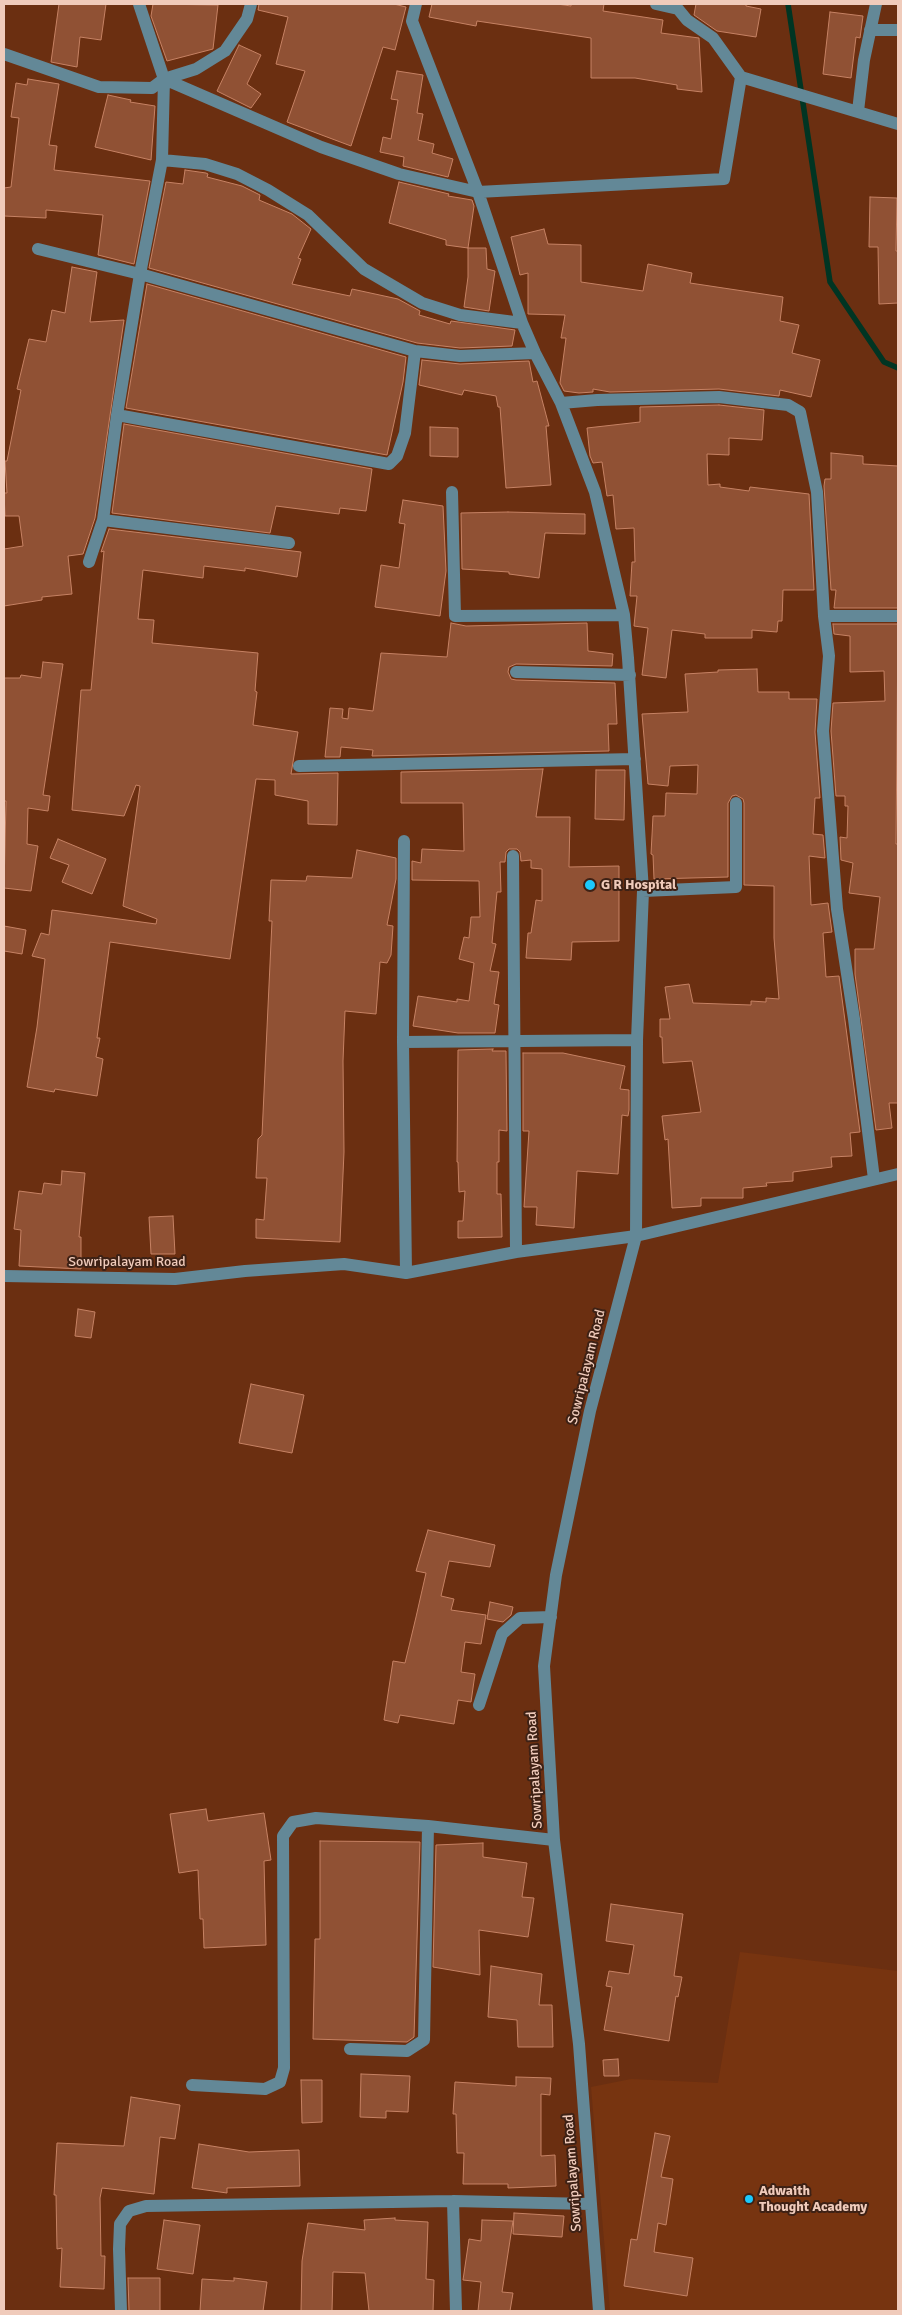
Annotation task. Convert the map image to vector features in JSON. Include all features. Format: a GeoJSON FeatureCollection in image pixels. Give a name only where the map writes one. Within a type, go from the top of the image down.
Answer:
{"type":"FeatureCollection","features":[{"type":"Feature","properties":{"kind":"street"},"geometry":{"type":"LineString","coordinates":[[89,562],[103,520],[117,415],[140,274],[162,160],[164,79],[139,4]]}},
{"type":"Feature","properties":{"kind":"street"},"geometry":{"type":"LineString","coordinates":[[4,54],[99,87],[152,88],[164,79],[196,69],[225,51],[247,19],[251,4]]}},
{"type":"Feature","properties":{"kind":"street"},"geometry":{"type":"LineString","coordinates":[[416,4],[412,20],[478,192],[522,323],[561,403],[595,492],[624,615],[630,675],[643,891],[637,1040],[636,1236]]}},
{"type":"Feature","properties":{"kind":"street"},"geometry":{"type":"LineString","coordinates":[[656,4],[678,6],[688,20],[712,38],[741,77],[898,124]]}},
{"type":"Feature","properties":{"kind":"street"},"geometry":{"type":"LineString","coordinates":[[858,111],[864,60],[876,4]]}},
{"type":"Feature","properties":{"kind":"street"},"geometry":{"type":"LineString","coordinates":[[870,30],[898,30]]}},
{"type":"Feature","properties":{"kind":"street"},"geometry":{"type":"LineString","coordinates":[[164,79],[329,150],[399,174],[478,192],[724,180],[741,77]]}},
{"type":"Feature","properties":{"kind":"street"},"geometry":{"type":"LineString","coordinates":[[162,160],[205,164],[237,174],[268,190],[308,215],[364,269],[422,303],[460,315],[522,323]]}},
{"type":"Feature","properties":{"kind":"street"},"geometry":{"type":"LineString","coordinates":[[38,249],[140,274],[416,351],[460,356],[535,353]]}},
{"type":"Feature","properties":{"kind":"street"},"geometry":{"type":"LineString","coordinates":[[117,415],[389,464],[397,456],[405,433],[416,351]]}},
{"type":"Feature","properties":{"kind":"street"},"geometry":{"type":"LineString","coordinates":[[561,403],[597,400],[719,397],[788,404],[800,412],[817,492],[824,616],[829,656],[824,731],[837,909],[854,1019],[874,1179]]}},
{"type":"Feature","properties":{"kind":"street"},"geometry":{"type":"LineString","coordinates":[[452,492],[455,616],[624,615]]}},
{"type":"Feature","properties":{"kind":"street"},"geometry":{"type":"LineString","coordinates":[[103,520],[289,543]]}},
{"type":"Feature","properties":{"kind":"street"},"geometry":{"type":"LineString","coordinates":[[824,616],[898,616]]}},
{"type":"Feature","properties":{"kind":"street"},"geometry":{"type":"LineString","coordinates":[[516,672],[630,675]]}},
{"type":"Feature","properties":{"kind":"street"},"geometry":{"type":"LineString","coordinates":[[299,766],[635,759]]}},
{"type":"Feature","properties":{"kind":"street"},"geometry":{"type":"LineString","coordinates":[[643,891],[736,887],[736,803]]}},
{"type":"Feature","properties":{"kind":"street"},"geometry":{"type":"LineString","coordinates":[[404,841],[403,1042],[406,1273]]}},
{"type":"Feature","properties":{"kind":"street"},"geometry":{"type":"LineString","coordinates":[[513,856],[516,1252]]}},
{"type":"Feature","properties":{"kind":"street"},"geometry":{"type":"LineString","coordinates":[[403,1042],[637,1040]]}},
{"type":"Feature","properties":{"kind":"street","name":"Sowripalayam Road"},"geometry":{"type":"LineString","coordinates":[[4,1276],[175,1279],[245,1271],[344,1264],[406,1273],[516,1252],[636,1236],[898,1174]]}},
{"type":"Feature","properties":{"kind":"street","name":"Sowripalayam Road"},"geometry":{"type":"LineString","coordinates":[[599,2311],[579,2044],[554,1840],[544,1666],[556,1575],[590,1411],[636,1236]]}},
{"type":"Feature","properties":{"kind":"street"},"geometry":{"type":"LineString","coordinates":[[479,1705],[502,1634],[520,1618],[551,1617]]}},
{"type":"Feature","properties":{"kind":"street"},"geometry":{"type":"LineString","coordinates":[[192,2084],[265,2089],[280,2082],[284,2068],[283,1836],[294,1822],[316,1818],[428,1826],[554,1840]]}},
{"type":"Feature","properties":{"kind":"street"},"geometry":{"type":"LineString","coordinates":[[350,2049],[407,2051],[424,2040],[428,1826]]}},
{"type":"Feature","properties":{"kind":"street"},"geometry":{"type":"LineString","coordinates":[[453,2201],[456,2311]]}},
{"type":"Feature","properties":{"kind":"street"},"geometry":{"type":"LineString","coordinates":[[121,2311],[120,2224],[129,2211],[146,2206],[453,2201],[590,2204]]}},
{"type":"Feature","properties":{"kind":"shaded area","name":"Adwaith Thought Academy"},"geometry":{"type":"Polygon","coordinates":[[[740,1952],[898,1971],[898,2311],[610,2311],[591,2087],[631,2079],[718,2083],[740,1952]]]}},
{"type":"Feature","properties":{"kind":"building"},"geometry":{"type":"Polygon","coordinates":[[[59,4],[106,4],[101,40],[80,37],[77,67],[51,62],[59,4]]]}},
{"type":"Feature","properties":{"kind":"building"},"geometry":{"type":"Polygon","coordinates":[[[153,4],[218,5],[213,49],[167,61],[151,16],[153,4]]]}},
{"type":"Feature","properties":{"kind":"building"},"geometry":{"type":"Polygon","coordinates":[[[259,4],[394,4],[406,7],[395,50],[383,47],[351,146],[287,122],[305,71],[276,64],[288,17],[258,10],[259,4]]]}},
{"type":"Feature","properties":{"kind":"building"},"geometry":{"type":"Polygon","coordinates":[[[432,4],[557,4],[571,6],[571,4],[604,4],[603,11],[663,20],[661,33],[699,38],[702,92],[677,89],[677,85],[635,78],[591,78],[591,38],[477,21],[476,26],[429,17],[432,4]]]}},
{"type":"Feature","properties":{"kind":"building"},"geometry":{"type":"Polygon","coordinates":[[[696,4],[746,4],[746,6],[761,9],[756,37],[717,31],[694,15],[696,4]]]}},
{"type":"Feature","properties":{"kind":"building"},"geometry":{"type":"Polygon","coordinates":[[[830,12],[863,16],[860,38],[856,37],[851,78],[823,74],[830,12]]]}},
{"type":"Feature","properties":{"kind":"building"},"geometry":{"type":"Polygon","coordinates":[[[239,45],[261,55],[247,84],[261,94],[251,108],[217,91],[239,45]]]}},
{"type":"Feature","properties":{"kind":"building"},"geometry":{"type":"Polygon","coordinates":[[[397,71],[423,75],[417,113],[423,114],[418,140],[434,144],[432,153],[453,159],[448,177],[403,166],[404,157],[380,152],[383,137],[391,139],[398,100],[391,99],[397,71]]]}},
{"type":"Feature","properties":{"kind":"building"},"geometry":{"type":"Polygon","coordinates":[[[28,79],[59,84],[49,145],[57,146],[54,170],[150,181],[134,264],[98,255],[103,215],[46,210],[46,218],[4,216],[4,188],[11,187],[19,118],[11,117],[16,83],[27,85],[28,79]]]}},
{"type":"Feature","properties":{"kind":"building"},"geometry":{"type":"Polygon","coordinates":[[[108,95],[131,100],[130,102],[155,106],[151,160],[95,147],[108,95]]]}},
{"type":"Feature","properties":{"kind":"building"},"geometry":{"type":"Polygon","coordinates":[[[185,170],[206,173],[208,174],[207,177],[242,186],[260,195],[259,200],[292,214],[311,229],[298,258],[301,259],[292,284],[350,296],[352,289],[398,299],[420,311],[419,315],[450,324],[451,321],[515,330],[512,346],[460,348],[417,343],[149,268],[166,182],[183,184],[185,170]]]}},
{"type":"Feature","properties":{"kind":"building"},"geometry":{"type":"Polygon","coordinates":[[[399,182],[449,194],[448,196],[472,200],[474,206],[468,248],[446,245],[446,240],[389,223],[399,182]]]}},
{"type":"Feature","properties":{"kind":"building"},"geometry":{"type":"Polygon","coordinates":[[[870,197],[897,198],[896,251],[898,251],[898,303],[879,304],[878,247],[869,247],[870,197]]]}},
{"type":"Feature","properties":{"kind":"building"},"geometry":{"type":"Polygon","coordinates":[[[544,229],[548,244],[581,245],[581,282],[643,291],[648,264],[692,273],[690,283],[783,297],[780,321],[799,325],[792,353],[820,360],[811,397],[780,390],[779,396],[719,389],[610,392],[593,389],[593,392],[579,393],[564,391],[560,383],[566,338],[561,338],[565,315],[528,314],[528,273],[520,275],[511,237],[544,229]]]}},
{"type":"Feature","properties":{"kind":"building"},"geometry":{"type":"Polygon","coordinates":[[[468,248],[486,248],[487,269],[495,271],[489,311],[464,307],[468,277],[468,248]]]}},
{"type":"Feature","properties":{"kind":"building"},"geometry":{"type":"Polygon","coordinates":[[[72,267],[97,272],[90,322],[124,320],[95,518],[83,554],[68,556],[72,594],[42,597],[42,600],[4,606],[4,549],[23,546],[19,516],[5,516],[4,493],[7,493],[5,461],[7,461],[21,390],[17,389],[29,339],[46,342],[52,310],[65,313],[72,267]]]}},
{"type":"Feature","properties":{"kind":"building"},"geometry":{"type":"Polygon","coordinates":[[[147,284],[406,357],[403,382],[387,455],[126,408],[147,284]]]}},
{"type":"Feature","properties":{"kind":"building"},"geometry":{"type":"Polygon","coordinates":[[[422,360],[460,364],[529,361],[533,382],[537,381],[549,426],[546,426],[551,485],[506,488],[500,407],[498,407],[496,396],[464,390],[462,395],[419,385],[422,360]]]}},
{"type":"Feature","properties":{"kind":"building"},"geometry":{"type":"Polygon","coordinates":[[[719,405],[764,410],[762,440],[729,438],[729,455],[707,454],[708,485],[720,484],[720,487],[749,491],[750,487],[809,494],[814,590],[783,590],[782,621],[778,621],[777,632],[752,630],[752,638],[705,638],[705,634],[672,630],[666,678],[642,675],[648,628],[634,626],[637,596],[630,596],[632,562],[635,562],[634,528],[616,529],[613,495],[607,496],[602,462],[593,463],[590,456],[587,428],[640,422],[640,407],[719,405]]]}},
{"type":"Feature","properties":{"kind":"building"},"geometry":{"type":"Polygon","coordinates":[[[124,424],[372,469],[366,511],[340,508],[339,514],[276,506],[270,533],[112,513],[124,424]]]}},
{"type":"Feature","properties":{"kind":"building"},"geometry":{"type":"Polygon","coordinates":[[[430,427],[458,428],[458,457],[430,456],[430,427]]]}},
{"type":"Feature","properties":{"kind":"building"},"geometry":{"type":"Polygon","coordinates":[[[831,453],[863,456],[863,464],[898,466],[898,608],[834,608],[836,590],[831,590],[824,486],[825,479],[831,479],[831,453]]]}},
{"type":"Feature","properties":{"kind":"building"},"geometry":{"type":"Polygon","coordinates":[[[403,500],[443,506],[446,571],[440,616],[375,607],[381,565],[399,568],[405,524],[399,523],[403,500]]]}},
{"type":"Feature","properties":{"kind":"building"},"geometry":{"type":"Polygon","coordinates":[[[461,513],[585,514],[585,534],[545,533],[539,578],[509,574],[509,572],[462,569],[461,513]]]}},
{"type":"Feature","properties":{"kind":"building"},"geometry":{"type":"Polygon","coordinates":[[[109,529],[301,552],[297,577],[245,568],[245,571],[204,566],[203,578],[143,570],[138,619],[154,620],[152,643],[258,653],[255,691],[257,692],[253,725],[298,732],[291,774],[338,773],[337,825],[308,824],[308,801],[275,795],[275,780],[256,779],[230,959],[110,942],[97,1038],[100,1038],[96,1057],[103,1059],[97,1096],[55,1089],[54,1092],[27,1087],[37,1027],[45,959],[32,956],[41,933],[49,935],[52,910],[156,924],[157,919],[123,906],[140,786],[136,785],[124,816],[72,810],[81,690],[91,690],[104,551],[101,552],[109,529]]]}},
{"type":"Feature","properties":{"kind":"building"},"geometry":{"type":"Polygon","coordinates":[[[451,623],[466,626],[587,623],[588,651],[613,654],[612,666],[516,664],[509,667],[508,672],[511,679],[516,680],[615,683],[617,724],[608,724],[609,751],[372,756],[373,750],[341,747],[340,757],[325,757],[330,708],[343,709],[342,718],[348,719],[349,708],[373,711],[381,653],[447,657],[451,623]]]}},
{"type":"Feature","properties":{"kind":"building"},"geometry":{"type":"Polygon","coordinates":[[[833,624],[898,624],[896,844],[898,844],[898,1103],[889,1103],[892,1128],[876,1130],[855,974],[855,949],[874,949],[880,897],[849,893],[853,863],[841,860],[840,837],[847,838],[848,806],[845,806],[845,796],[836,796],[831,731],[833,703],[885,701],[884,671],[850,672],[850,636],[834,634],[833,624]]]}},
{"type":"Feature","properties":{"kind":"building"},"geometry":{"type":"Polygon","coordinates":[[[43,662],[63,664],[43,795],[50,796],[48,811],[28,808],[27,844],[38,846],[31,891],[4,888],[6,801],[4,801],[4,678],[20,678],[21,675],[41,678],[43,662]]]}},
{"type":"Feature","properties":{"kind":"building"},"geometry":{"type":"Polygon","coordinates":[[[757,669],[758,692],[789,692],[789,699],[817,699],[815,732],[820,798],[815,798],[813,834],[823,835],[825,858],[809,856],[811,905],[828,903],[832,932],[823,933],[826,977],[839,976],[860,1132],[850,1133],[852,1156],[831,1157],[832,1167],[793,1172],[793,1181],[766,1183],[767,1186],[743,1188],[743,1198],[701,1198],[701,1206],[672,1208],[668,1139],[665,1140],[662,1116],[701,1112],[692,1061],[663,1063],[660,1019],[670,1019],[665,987],[689,984],[693,1003],[751,1005],[751,1001],[766,1002],[766,998],[779,999],[774,938],[774,886],[744,885],[744,803],[743,799],[736,795],[732,796],[728,803],[728,877],[654,879],[653,855],[651,854],[653,816],[665,816],[666,793],[697,794],[698,765],[670,766],[668,786],[648,784],[642,714],[688,712],[685,674],[718,672],[718,670],[757,669]]]}},
{"type":"Feature","properties":{"kind":"building"},"geometry":{"type":"Polygon","coordinates":[[[543,769],[536,817],[570,817],[569,867],[619,866],[619,941],[572,942],[571,960],[526,958],[528,933],[531,933],[536,900],[542,901],[542,869],[531,868],[531,860],[521,861],[520,852],[517,849],[509,849],[506,852],[505,862],[500,862],[501,892],[497,892],[492,943],[496,944],[490,971],[499,972],[494,1004],[499,1005],[495,1033],[458,1033],[413,1026],[418,996],[457,1002],[457,999],[469,1001],[474,963],[459,959],[464,937],[469,938],[471,917],[480,917],[479,881],[412,880],[412,861],[421,863],[422,849],[464,851],[463,803],[401,803],[401,772],[543,769]]]}},
{"type":"Feature","properties":{"kind":"building"},"geometry":{"type":"Polygon","coordinates":[[[596,770],[625,770],[624,820],[595,819],[596,770]]]}},
{"type":"Feature","properties":{"kind":"building"},"geometry":{"type":"Polygon","coordinates":[[[58,839],[106,859],[92,894],[62,882],[69,865],[50,858],[58,839]]]}},
{"type":"Feature","properties":{"kind":"building"},"geometry":{"type":"Polygon","coordinates":[[[357,850],[396,858],[396,879],[387,925],[393,926],[391,955],[387,963],[380,962],[376,1014],[345,1011],[343,1061],[344,1152],[340,1242],[256,1238],[256,1219],[264,1220],[267,1178],[256,1178],[258,1139],[262,1135],[272,921],[269,921],[271,880],[306,881],[307,876],[352,878],[357,850]]]}},
{"type":"Feature","properties":{"kind":"building"},"geometry":{"type":"Polygon","coordinates":[[[4,926],[26,930],[22,954],[4,951],[4,926]]]}},
{"type":"Feature","properties":{"kind":"building"},"geometry":{"type":"Polygon","coordinates":[[[493,1049],[492,1051],[506,1051],[507,1131],[499,1130],[499,1162],[497,1162],[497,1194],[501,1194],[502,1237],[458,1238],[458,1221],[463,1221],[465,1191],[459,1192],[457,1162],[458,1050],[493,1049]]]}},
{"type":"Feature","properties":{"kind":"building"},"geometry":{"type":"Polygon","coordinates":[[[523,1053],[563,1053],[625,1066],[620,1089],[629,1090],[629,1110],[628,1116],[622,1115],[618,1174],[577,1171],[574,1228],[536,1225],[537,1207],[524,1207],[529,1131],[523,1131],[523,1053]]]}},
{"type":"Feature","properties":{"kind":"building"},"geometry":{"type":"Polygon","coordinates":[[[62,1171],[85,1173],[79,1237],[81,1237],[81,1269],[19,1266],[21,1230],[14,1229],[19,1191],[42,1194],[44,1183],[61,1185],[62,1171]]]}},
{"type":"Feature","properties":{"kind":"building"},"geometry":{"type":"Polygon","coordinates":[[[173,1216],[175,1254],[151,1254],[149,1217],[173,1216]]]}},
{"type":"Feature","properties":{"kind":"building"},"geometry":{"type":"Polygon","coordinates":[[[78,1309],[95,1312],[91,1338],[75,1336],[78,1309]]]}},
{"type":"Feature","properties":{"kind":"building"},"geometry":{"type":"Polygon","coordinates":[[[251,1384],[304,1395],[292,1453],[239,1443],[251,1384]]]}},
{"type":"Feature","properties":{"kind":"building"},"geometry":{"type":"Polygon","coordinates":[[[428,1530],[495,1545],[490,1567],[449,1561],[441,1596],[454,1599],[451,1610],[486,1615],[481,1644],[465,1642],[461,1672],[475,1674],[471,1702],[458,1700],[454,1724],[400,1715],[398,1723],[384,1720],[393,1661],[405,1663],[416,1617],[426,1573],[416,1571],[428,1530]]]}},
{"type":"Feature","properties":{"kind":"building"},"geometry":{"type":"Polygon","coordinates":[[[490,1602],[513,1607],[511,1615],[503,1622],[487,1619],[490,1602]]]}},
{"type":"Feature","properties":{"kind":"building"},"geometry":{"type":"Polygon","coordinates":[[[206,1809],[208,1821],[264,1813],[271,1860],[264,1861],[266,1945],[204,1948],[203,1919],[200,1919],[198,1870],[179,1873],[170,1814],[206,1809]]]}},
{"type":"Feature","properties":{"kind":"building"},"geometry":{"type":"Polygon","coordinates":[[[320,1841],[420,1842],[414,2037],[407,2042],[313,2039],[315,1939],[320,1939],[320,1841]]]}},
{"type":"Feature","properties":{"kind":"building"},"geometry":{"type":"Polygon","coordinates":[[[483,1843],[483,1857],[527,1863],[522,1897],[534,1898],[528,1937],[479,1930],[480,1975],[433,1967],[436,1845],[483,1843]]]}},
{"type":"Feature","properties":{"kind":"building"},"geometry":{"type":"Polygon","coordinates":[[[611,1904],[683,1914],[674,1976],[682,1977],[678,1997],[676,1996],[669,2041],[604,2030],[612,1987],[606,1986],[609,1971],[629,1974],[634,1945],[606,1941],[611,1904]]]}},
{"type":"Feature","properties":{"kind":"building"},"geometry":{"type":"Polygon","coordinates":[[[491,1966],[542,1974],[539,2005],[552,2005],[553,2047],[518,2047],[517,2020],[488,2017],[491,1966]]]}},
{"type":"Feature","properties":{"kind":"building"},"geometry":{"type":"Polygon","coordinates":[[[618,2059],[619,2076],[604,2076],[603,2060],[618,2059]]]}},
{"type":"Feature","properties":{"kind":"building"},"geometry":{"type":"Polygon","coordinates":[[[361,2074],[410,2076],[408,2112],[386,2111],[386,2118],[360,2117],[361,2074]]]}},
{"type":"Feature","properties":{"kind":"building"},"geometry":{"type":"Polygon","coordinates":[[[516,2077],[551,2078],[550,2095],[541,2094],[541,2156],[555,2155],[556,2186],[508,2188],[508,2184],[463,2184],[464,2153],[457,2153],[456,2114],[453,2114],[455,2082],[516,2086],[516,2077]]]}},
{"type":"Feature","properties":{"kind":"building"},"geometry":{"type":"Polygon","coordinates":[[[301,2080],[322,2080],[322,2122],[302,2123],[301,2080]]]}},
{"type":"Feature","properties":{"kind":"building"},"geometry":{"type":"Polygon","coordinates":[[[131,2097],[180,2105],[175,2139],[160,2137],[154,2194],[102,2188],[100,2198],[101,2256],[105,2256],[104,2289],[60,2287],[62,2248],[57,2249],[56,2195],[54,2195],[57,2143],[124,2146],[131,2097]]]}},
{"type":"Feature","properties":{"kind":"building"},"geometry":{"type":"Polygon","coordinates":[[[655,2133],[670,2136],[661,2177],[673,2179],[666,2225],[658,2223],[654,2252],[693,2258],[687,2296],[624,2286],[631,2239],[637,2240],[655,2133]]]}},
{"type":"Feature","properties":{"kind":"building"},"geometry":{"type":"Polygon","coordinates":[[[199,2144],[249,2152],[299,2150],[300,2186],[227,2188],[227,2193],[192,2188],[199,2144]]]}},
{"type":"Feature","properties":{"kind":"building"},"geometry":{"type":"Polygon","coordinates":[[[514,2213],[564,2216],[562,2237],[513,2234],[514,2213]]]}},
{"type":"Feature","properties":{"kind":"building"},"geometry":{"type":"Polygon","coordinates":[[[395,2218],[395,2220],[428,2222],[426,2279],[434,2280],[433,2311],[369,2311],[365,2273],[333,2272],[332,2311],[301,2311],[302,2261],[308,2223],[365,2230],[364,2220],[395,2218]]]}},
{"type":"Feature","properties":{"kind":"building"},"geometry":{"type":"Polygon","coordinates":[[[164,2220],[200,2225],[193,2274],[157,2269],[164,2220]]]}},
{"type":"Feature","properties":{"kind":"building"},"geometry":{"type":"Polygon","coordinates":[[[482,2220],[513,2221],[502,2292],[513,2293],[510,2311],[478,2311],[481,2282],[463,2280],[469,2239],[481,2241],[482,2220]]]}},
{"type":"Feature","properties":{"kind":"building"},"geometry":{"type":"Polygon","coordinates":[[[128,2278],[160,2278],[160,2311],[129,2311],[128,2278]]]}},
{"type":"Feature","properties":{"kind":"building"},"geometry":{"type":"Polygon","coordinates":[[[234,2278],[267,2282],[263,2311],[200,2311],[202,2279],[234,2281],[234,2278]]]}},
{"type":"Feature","properties":{"kind":"waterway"},"geometry":{"type":"LineString","coordinates":[[788,4],[830,282],[884,362],[898,368]]}},
{"type":"Feature","properties":{"kind":"place","name":"G R Hospital"},"geometry":{"type":"Point","coordinates":[590,885]}},
{"type":"Feature","properties":{"kind":"place","name":"Adwaith Thought Academy"},"geometry":{"type":"Point","coordinates":[749,2199]}}]}
